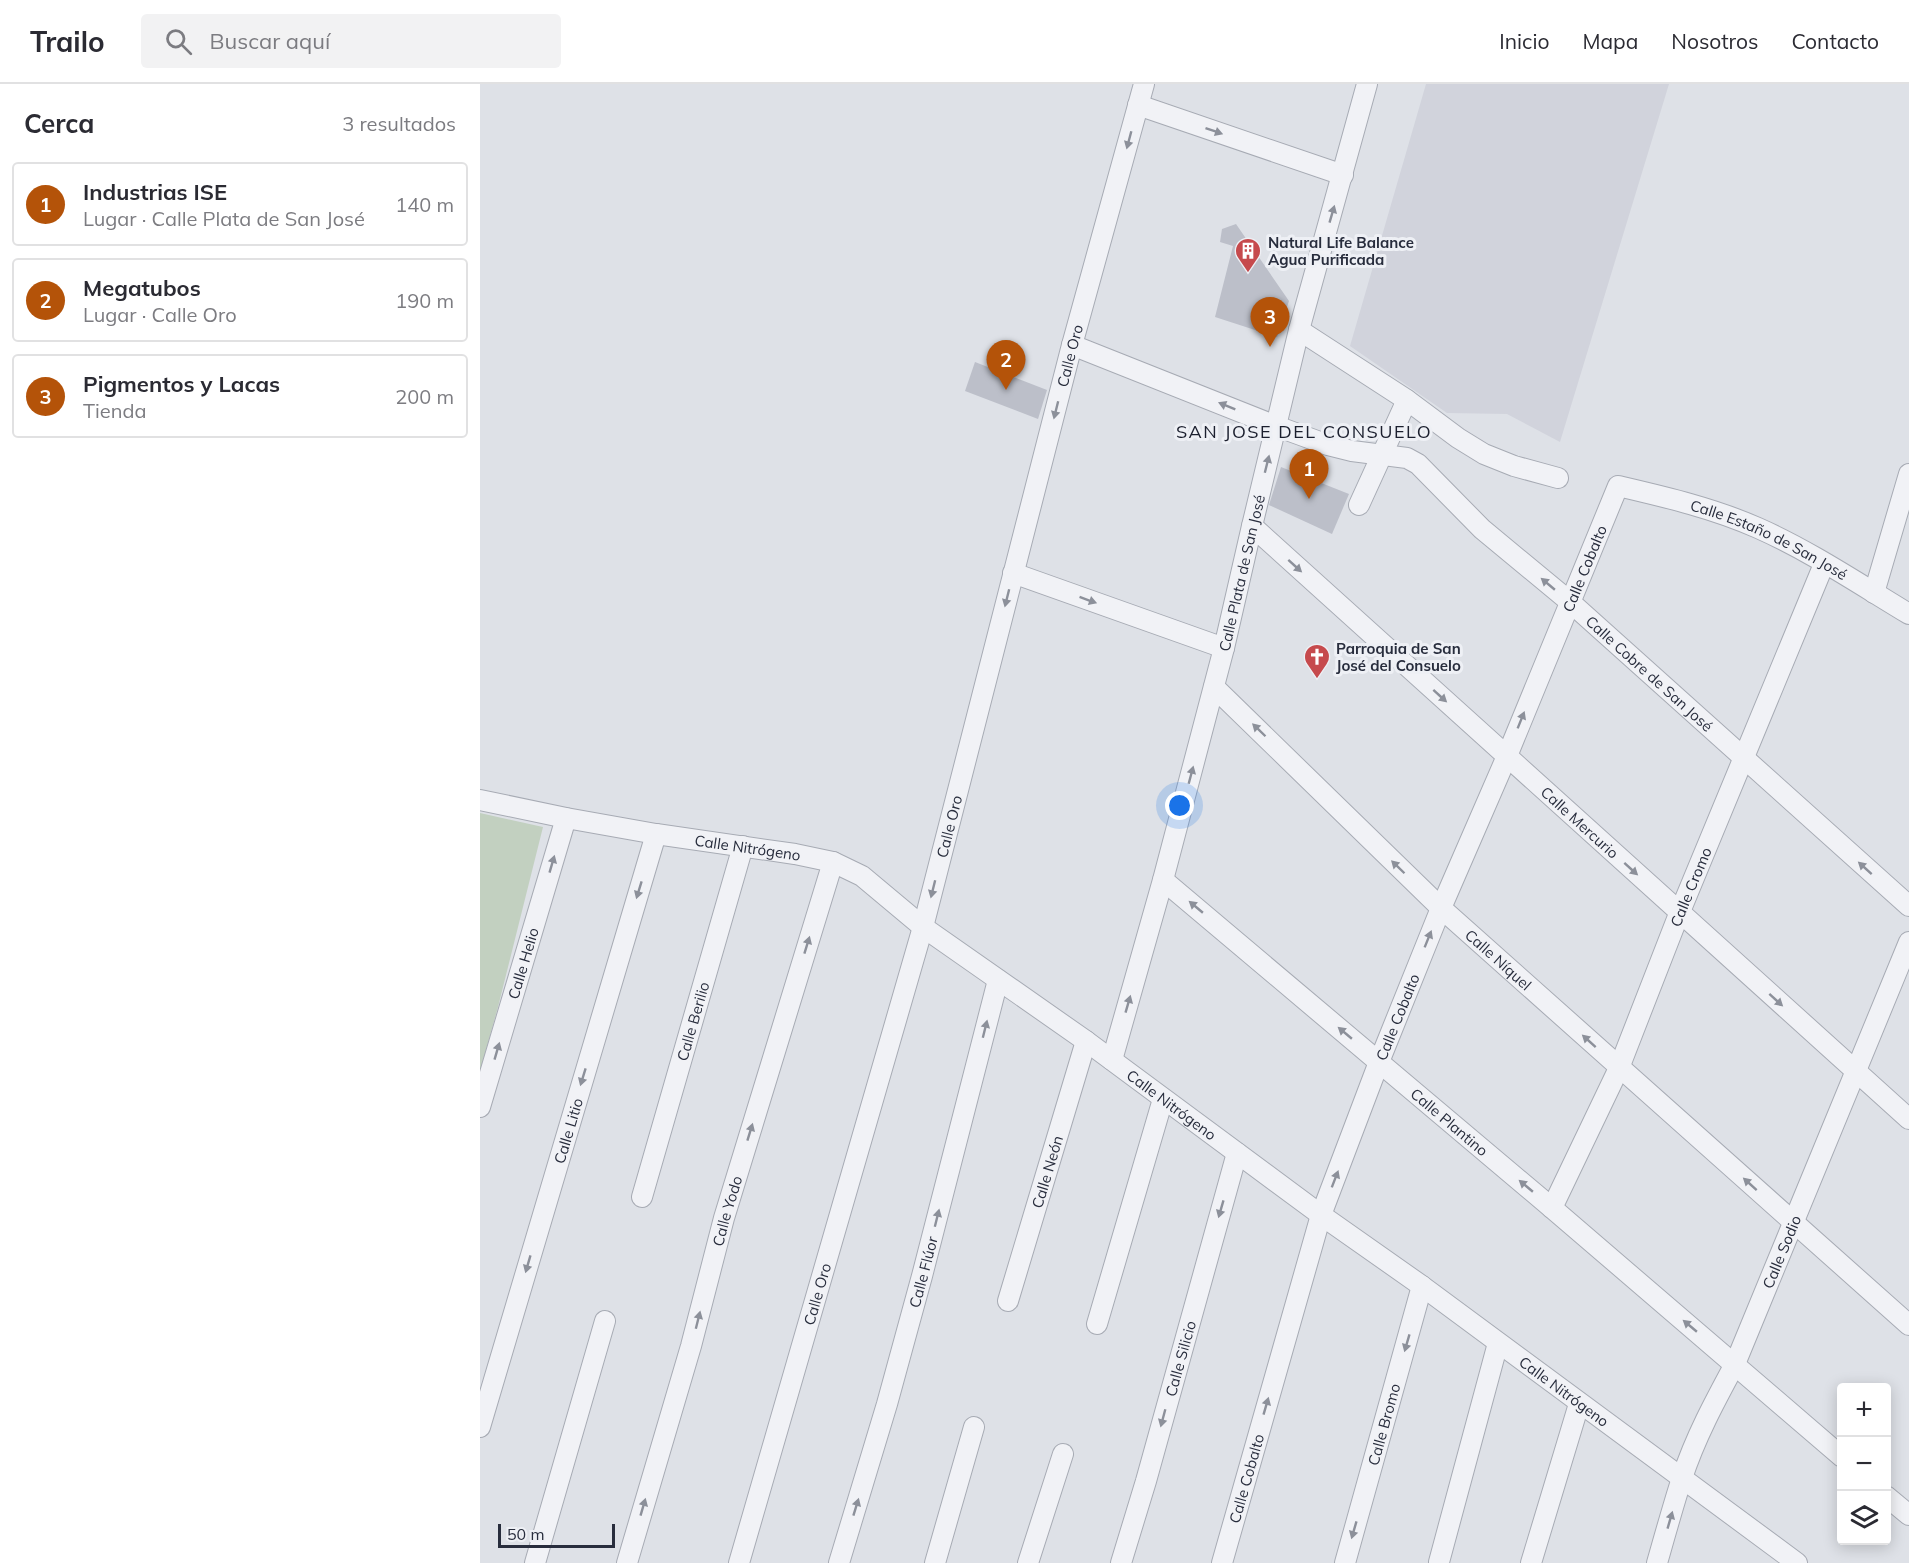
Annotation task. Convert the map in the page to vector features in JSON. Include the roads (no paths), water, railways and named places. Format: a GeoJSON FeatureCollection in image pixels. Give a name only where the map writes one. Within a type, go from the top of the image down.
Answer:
{"type":"FeatureCollection","features":[{"type":"Feature","properties":{"kind":"street","name":"Calle Oro"},"geometry":{"type":"LineString","coordinates":[[739,1563],[923,927],[1072,345],[1144,84]]}},
{"type":"Feature","properties":{"kind":"street","name":"Calle Plata de San José"},"geometry":{"type":"LineString","coordinates":[[1112,1060],[1214,687],[1299,330],[1367,84]]}},
{"type":"Feature","properties":{"kind":"street"},"geometry":{"type":"LineString","coordinates":[[1138,105],[1343,175]]}},
{"type":"Feature","properties":{"kind":"street"},"geometry":{"type":"LineString","coordinates":[[1299,330],[1407,400],[1458,438],[1484,454],[1514,466],[1558,478]]}},
{"type":"Feature","properties":{"kind":"street","name":"Calle Cobre de San José"},"geometry":{"type":"LineString","coordinates":[[1072,345],[1328,445],[1352,451],[1407,458],[1418,464],[1482,529],[1569,602],[1909,906]]}},
{"type":"Feature","properties":{"kind":"street"},"geometry":{"type":"LineString","coordinates":[[1359,505],[1407,400]]}},
{"type":"Feature","properties":{"kind":"street"},"geometry":{"type":"LineString","coordinates":[[1874,593],[1909,474]]}},
{"type":"Feature","properties":{"kind":"street","name":"Calle Cobalto"},"geometry":{"type":"LineString","coordinates":[[1222,1563],[1321,1215],[1441,908],[1507,756],[1618,486]]}},
{"type":"Feature","properties":{"kind":"street","name":"Calle Estaño de San José"},"geometry":{"type":"LineString","coordinates":[[1618,486],[1669,497],[1757,528],[1909,614]]}},
{"type":"Feature","properties":{"kind":"street","name":"Calle Mercurio"},"geometry":{"type":"LineString","coordinates":[[1252,526],[1679,914],[1909,1119]]}},
{"type":"Feature","properties":{"kind":"street","name":"Calle Cromo"},"geometry":{"type":"LineString","coordinates":[[1552,1208],[1619,1068],[1679,914],[1824,564]]}},
{"type":"Feature","properties":{"kind":"street"},"geometry":{"type":"LineString","coordinates":[[1013,573],[1224,648]]}},
{"type":"Feature","properties":{"kind":"street","name":"Calle Níquel"},"geometry":{"type":"LineString","coordinates":[[1214,687],[1441,908],[1909,1325]]}},
{"type":"Feature","properties":{"kind":"street","name":"Calle Nitrógeno"},"geometry":{"type":"LineString","coordinates":[[480,800],[656,834],[833,862],[862,876],[923,927],[1086,1041],[1682,1478],[1773,1555],[1797,1563]]}},
{"type":"Feature","properties":{"kind":"street","name":"Calle Helio"},"geometry":{"type":"LineString","coordinates":[[480,1107],[566,818]]}},
{"type":"Feature","properties":{"kind":"street","name":"Calle Litio"},"geometry":{"type":"LineString","coordinates":[[480,1427],[656,834]]}},
{"type":"Feature","properties":{"kind":"street","name":"Calle Berilio"},"geometry":{"type":"LineString","coordinates":[[642,1197],[743,846]]}},
{"type":"Feature","properties":{"kind":"street","name":"Calle Yodo"},"geometry":{"type":"LineString","coordinates":[[627,1563],[691,1346],[727,1207],[833,862]]}},
{"type":"Feature","properties":{"kind":"street","name":"Calle Plantino"},"geometry":{"type":"LineString","coordinates":[[1163,880],[1552,1208],[1837,1453]]}},
{"type":"Feature","properties":{"kind":"street","name":"Calle Sodio"},"geometry":{"type":"LineString","coordinates":[[1657,1563],[1682,1478],[1714,1402],[1735,1364],[1909,942]]}},
{"type":"Feature","properties":{"kind":"street","name":"Calle Flúor"},"geometry":{"type":"LineString","coordinates":[[839,1563],[920,1287],[998,980]]}},
{"type":"Feature","properties":{"kind":"street","name":"Calle Neón"},"geometry":{"type":"LineString","coordinates":[[1008,1301],[1086,1041]]}},
{"type":"Feature","properties":{"kind":"street"},"geometry":{"type":"LineString","coordinates":[[1097,1324],[1163,1099]]}},
{"type":"Feature","properties":{"kind":"street","name":"Calle Silicio"},"geometry":{"type":"LineString","coordinates":[[1121,1563],[1237,1153]]}},
{"type":"Feature","properties":{"kind":"street","name":"Calle Bromo"},"geometry":{"type":"LineString","coordinates":[[1345,1563],[1422,1286]]}},
{"type":"Feature","properties":{"kind":"street"},"geometry":{"type":"LineString","coordinates":[[535,1563],[605,1321]]}},
{"type":"Feature","properties":{"kind":"street"},"geometry":{"type":"LineString","coordinates":[[1439,1563],[1498,1343]]}},
{"type":"Feature","properties":{"kind":"street"},"geometry":{"type":"LineString","coordinates":[[1532,1563],[1580,1404]]}},
{"type":"Feature","properties":{"kind":"street"},"geometry":{"type":"LineString","coordinates":[[935,1563],[974,1427]]}},
{"type":"Feature","properties":{"kind":"street"},"geometry":{"type":"LineString","coordinates":[[1028,1563],[1063,1454]]}},
{"type":"Feature","properties":{"kind":"street"},"geometry":{"type":"LineString","coordinates":[[1891,1499],[1909,1515]]}},
{"type":"Feature","properties":{"kind":"place","name":"Natural Life Balance Agua Purificada"},"geometry":{"type":"Point","coordinates":[1248,274]}},
{"type":"Feature","properties":{"kind":"place","name":"Pigmentos y Lacas"},"geometry":{"type":"Point","coordinates":[1270,347]}},
{"type":"Feature","properties":{"kind":"place","name":"Megatubos"},"geometry":{"type":"Point","coordinates":[1006,390]}},
{"type":"Feature","properties":{"kind":"place","name":"Industrias ISE"},"geometry":{"type":"Point","coordinates":[1309,499]}},
{"type":"Feature","properties":{"kind":"place","name":"Parroquia de San José del Consuelo"},"geometry":{"type":"Point","coordinates":[1317,680]}},
{"type":"Feature","properties":{"kind":"district","name":"SAN JOSE DEL CONSUELO"},"geometry":{"type":"Point","coordinates":[1304,431]}}]}
